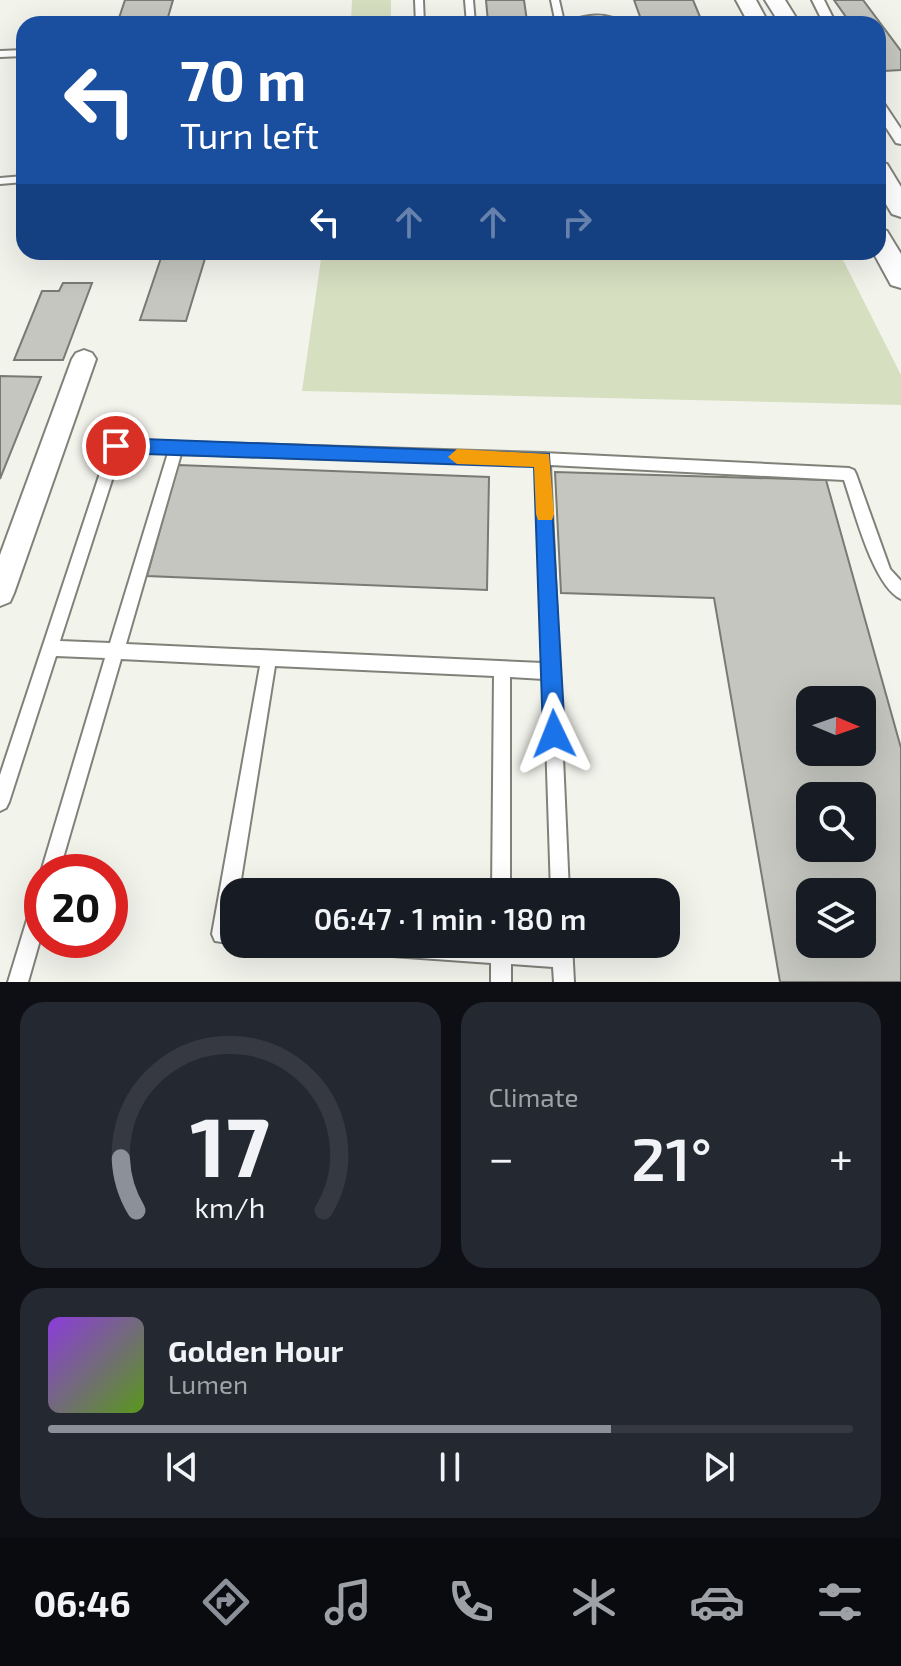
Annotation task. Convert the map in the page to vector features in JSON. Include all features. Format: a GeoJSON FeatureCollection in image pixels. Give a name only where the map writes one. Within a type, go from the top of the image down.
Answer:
{"type":"FeatureCollection","features":[{"type":"Feature","properties":{"kind":"street"},"geometry":{"type":"LineString","coordinates":[[886,117],[901,140]]}},
{"type":"Feature","properties":{"kind":"street"},"geometry":{"type":"LineString","coordinates":[[886,183],[901,208]]}},
{"type":"Feature","properties":{"kind":"street"},"geometry":{"type":"LineString","coordinates":[[886,251],[901,278]]}},
{"type":"Feature","properties":{"kind":"street"},"geometry":{"type":"LineString","coordinates":[[0,593],[84,359]]}},
{"type":"Feature","properties":{"kind":"lane"},"geometry":{"type":"LineString","coordinates":[[0,802],[116,446],[543,459],[849,474],[884,573],[901,592]]}},
{"type":"Feature","properties":{"kind":"lane"},"geometry":{"type":"LineString","coordinates":[[55,854],[176,448]]}},
{"type":"Feature","properties":{"kind":"lane"},"geometry":{"type":"LineString","coordinates":[[543,459],[559,878]]}},
{"type":"Feature","properties":{"kind":"lane"},"geometry":{"type":"LineString","coordinates":[[50,648],[551,671]]}},
{"type":"Feature","properties":{"kind":"lane"},"geometry":{"type":"LineString","coordinates":[[232,878],[269,657]]}},
{"type":"Feature","properties":{"kind":"lane"},"geometry":{"type":"LineString","coordinates":[[501,878],[502,668]]}},
{"type":"Feature","properties":{"kind":"lane"},"geometry":{"type":"LineString","coordinates":[[18,982],[25,958]]}},
{"type":"Feature","properties":{"kind":"lane"},"geometry":{"type":"LineString","coordinates":[[501,958],[501,982]]}},
{"type":"Feature","properties":{"kind":"lane"},"geometry":{"type":"LineString","coordinates":[[562,958],[564,982]]}},
{"type":"Feature","properties":{"kind":"green space"},"geometry":{"type":"Polygon","coordinates":[[[352,0],[391,0],[391,16],[351,16],[352,0]]]}},
{"type":"Feature","properties":{"kind":"green space"},"geometry":{"type":"Polygon","coordinates":[[[321,260],[843,260],[901,375],[901,405],[302,391],[321,260]]]}},
{"type":"Feature","properties":{"kind":"building"},"geometry":{"type":"Polygon","coordinates":[[[125,0],[173,0],[168,16],[120,16],[125,0]]]}},
{"type":"Feature","properties":{"kind":"building"},"geometry":{"type":"Polygon","coordinates":[[[486,0],[524,0],[526,16],[487,16],[486,0]]]}},
{"type":"Feature","properties":{"kind":"building"},"geometry":{"type":"Polygon","coordinates":[[[634,0],[693,0],[700,16],[640,16],[634,0]]]}},
{"type":"Feature","properties":{"kind":"building"},"geometry":{"type":"Polygon","coordinates":[[[834,0],[863,0],[875,16],[845,16],[834,0]]]}},
{"type":"Feature","properties":{"kind":"building"},"geometry":{"type":"Polygon","coordinates":[[[886,31],[901,51],[901,70],[886,71],[886,31]]]}},
{"type":"Feature","properties":{"kind":"building"},"geometry":{"type":"Polygon","coordinates":[[[160,260],[205,260],[186,321],[140,320],[160,260]]]}},
{"type":"Feature","properties":{"kind":"building"},"geometry":{"type":"Polygon","coordinates":[[[63,283],[92,283],[63,360],[14,360],[42,291],[59,291],[63,283]]]}},
{"type":"Feature","properties":{"kind":"building"},"geometry":{"type":"Polygon","coordinates":[[[0,376],[41,377],[0,479],[0,376]]]}},
{"type":"Feature","properties":{"kind":"building"},"geometry":{"type":"Polygon","coordinates":[[[178,465],[489,477],[487,590],[147,576],[178,465]]]}},
{"type":"Feature","properties":{"kind":"building"},"geometry":{"type":"Polygon","coordinates":[[[555,472],[826,480],[901,748],[901,982],[780,982],[714,598],[561,593],[555,472]]]}},
{"type":"Feature","properties":{"kind":"slow traffic"},"geometry":{"type":"LineString","coordinates":[[457,457],[543,459],[545,514]]}},
{"type":"Feature","properties":{"kind":"route"},"geometry":{"type":"LineString","coordinates":[[116,446],[543,459],[554,734]]}}]}
